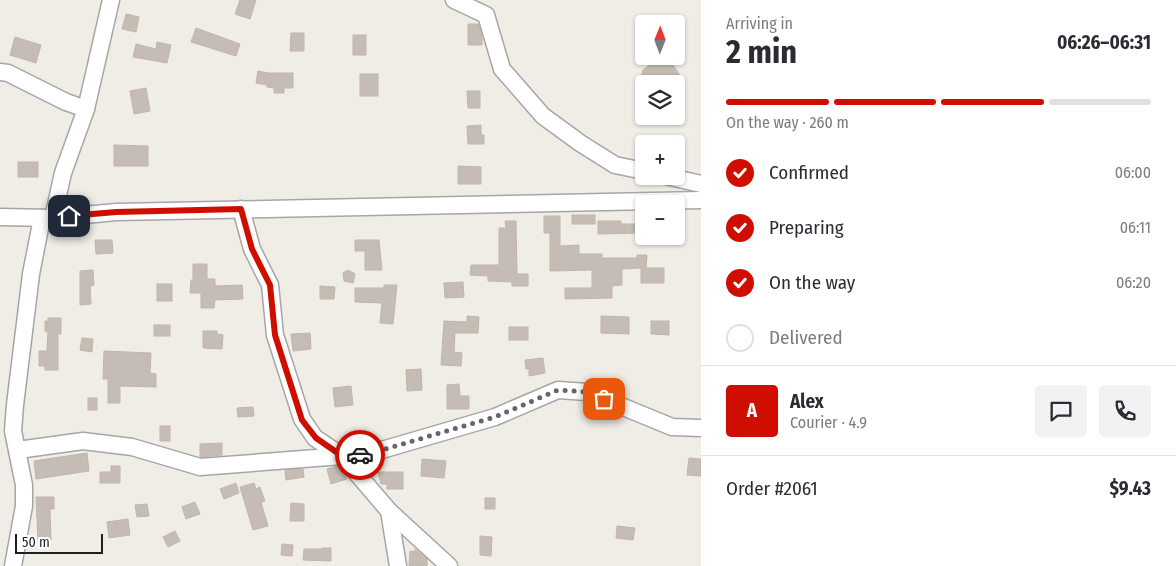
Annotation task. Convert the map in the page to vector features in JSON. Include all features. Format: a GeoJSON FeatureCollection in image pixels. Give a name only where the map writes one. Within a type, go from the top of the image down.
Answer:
{"type":"FeatureCollection","features":[{"type":"Feature","properties":{"kind":"street"},"geometry":{"type":"LineString","coordinates":[[14,566],[24,506],[24,485],[14,431],[30,282],[47,218],[86,109],[111,0]]}},
{"type":"Feature","properties":{"kind":"street"},"geometry":{"type":"LineString","coordinates":[[454,0],[486,14],[502,69],[543,116],[580,143],[615,165],[635,169]]}},
{"type":"Feature","properties":{"kind":"street"},"geometry":{"type":"LineString","coordinates":[[0,72],[8,73],[66,102],[86,109]]}},
{"type":"Feature","properties":{"kind":"street"},"geometry":{"type":"LineString","coordinates":[[685,180],[701,184]]}},
{"type":"Feature","properties":{"kind":"street"},"geometry":{"type":"LineString","coordinates":[[0,217],[47,218],[116,212],[701,200]]}},
{"type":"Feature","properties":{"kind":"street"},"geometry":{"type":"LineString","coordinates":[[241,209],[252,249],[270,285],[275,335],[302,420],[316,438],[342,456],[389,511],[449,566]]}},
{"type":"Feature","properties":{"kind":"street"},"geometry":{"type":"LineString","coordinates":[[18,450],[83,441],[132,447],[200,467],[368,454],[495,417],[558,390],[587,392],[672,427],[701,428]]}},
{"type":"Feature","properties":{"kind":"street"},"geometry":{"type":"LineString","coordinates":[[389,511],[398,566]]}},
{"type":"Feature","properties":{"kind":"building"},"geometry":{"type":"Polygon","coordinates":[[[240,0],[256,0],[250,19],[235,14],[240,0]]]}},
{"type":"Feature","properties":{"kind":"building"},"geometry":{"type":"Polygon","coordinates":[[[126,14],[139,17],[136,32],[122,29],[126,14]]]}},
{"type":"Feature","properties":{"kind":"building"},"geometry":{"type":"Polygon","coordinates":[[[468,24],[478,24],[482,35],[482,45],[468,45],[468,24]]]}},
{"type":"Feature","properties":{"kind":"building"},"geometry":{"type":"Polygon","coordinates":[[[196,28],[240,44],[236,56],[191,42],[196,28]]]}},
{"type":"Feature","properties":{"kind":"building"},"geometry":{"type":"Polygon","coordinates":[[[291,33],[304,33],[304,51],[290,51],[291,33]]]}},
{"type":"Feature","properties":{"kind":"building"},"geometry":{"type":"Polygon","coordinates":[[[353,35],[366,35],[366,55],[353,55],[353,35]]]}},
{"type":"Feature","properties":{"kind":"building"},"geometry":{"type":"Polygon","coordinates":[[[15,37],[41,45],[36,63],[10,55],[15,37]]]}},
{"type":"Feature","properties":{"kind":"building"},"geometry":{"type":"Polygon","coordinates":[[[157,42],[171,45],[167,63],[133,57],[136,44],[156,49],[157,42]]]}},
{"type":"Feature","properties":{"kind":"building"},"geometry":{"type":"Polygon","coordinates":[[[649,65],[673,65],[680,75],[642,75],[643,70],[649,65]]]}},
{"type":"Feature","properties":{"kind":"building"},"geometry":{"type":"Polygon","coordinates":[[[258,71],[293,73],[293,88],[284,88],[284,93],[274,93],[274,88],[256,83],[258,71]]]}},
{"type":"Feature","properties":{"kind":"building"},"geometry":{"type":"Polygon","coordinates":[[[360,74],[378,74],[378,96],[360,96],[360,74]]]}},
{"type":"Feature","properties":{"kind":"building"},"geometry":{"type":"Polygon","coordinates":[[[146,88],[150,111],[134,114],[130,91],[146,88]]]}},
{"type":"Feature","properties":{"kind":"building"},"geometry":{"type":"Polygon","coordinates":[[[467,91],[480,91],[480,108],[468,108],[467,91]]]}},
{"type":"Feature","properties":{"kind":"building"},"geometry":{"type":"Polygon","coordinates":[[[481,125],[481,135],[484,135],[484,144],[468,144],[467,126],[481,125]]]}},
{"type":"Feature","properties":{"kind":"building"},"geometry":{"type":"Polygon","coordinates":[[[114,145],[148,146],[148,166],[114,166],[114,145]]]}},
{"type":"Feature","properties":{"kind":"building"},"geometry":{"type":"Polygon","coordinates":[[[18,162],[38,162],[38,177],[18,177],[18,162]]]}},
{"type":"Feature","properties":{"kind":"building"},"geometry":{"type":"Polygon","coordinates":[[[458,166],[481,167],[481,184],[458,184],[458,166]]]}},
{"type":"Feature","properties":{"kind":"building"},"geometry":{"type":"Polygon","coordinates":[[[572,215],[595,215],[595,224],[572,224],[572,215]]]}},
{"type":"Feature","properties":{"kind":"building"},"geometry":{"type":"Polygon","coordinates":[[[544,216],[560,216],[560,246],[579,245],[579,254],[602,254],[602,258],[637,258],[637,255],[647,255],[646,268],[664,268],[664,283],[641,283],[641,268],[622,269],[622,285],[612,286],[612,298],[565,299],[565,288],[592,288],[592,270],[550,271],[550,233],[544,233],[544,216]]]}},
{"type":"Feature","properties":{"kind":"building"},"geometry":{"type":"Polygon","coordinates":[[[505,221],[516,221],[517,274],[528,274],[528,286],[512,286],[512,282],[488,281],[488,276],[470,275],[471,265],[499,265],[499,228],[506,228],[505,221]]]}},
{"type":"Feature","properties":{"kind":"building"},"geometry":{"type":"Polygon","coordinates":[[[598,221],[621,221],[621,224],[635,224],[635,233],[598,234],[598,221]]]}},
{"type":"Feature","properties":{"kind":"building"},"geometry":{"type":"Polygon","coordinates":[[[95,240],[112,240],[113,253],[96,254],[95,240]]]}},
{"type":"Feature","properties":{"kind":"building"},"geometry":{"type":"Polygon","coordinates":[[[355,240],[379,240],[382,270],[365,270],[365,251],[355,251],[355,240]]]}},
{"type":"Feature","properties":{"kind":"building"},"geometry":{"type":"Polygon","coordinates":[[[193,264],[207,264],[207,279],[215,279],[215,286],[242,285],[243,299],[215,300],[214,308],[201,308],[201,293],[190,293],[191,280],[193,280],[193,264]]]}},
{"type":"Feature","properties":{"kind":"building"},"geometry":{"type":"Polygon","coordinates":[[[93,270],[94,285],[90,286],[91,304],[80,305],[80,271],[93,270]]]}},
{"type":"Feature","properties":{"kind":"building"},"geometry":{"type":"Polygon","coordinates":[[[348,270],[355,274],[353,283],[344,281],[343,273],[348,270]]]}},
{"type":"Feature","properties":{"kind":"building"},"geometry":{"type":"Polygon","coordinates":[[[463,282],[464,297],[445,298],[444,283],[463,282]]]}},
{"type":"Feature","properties":{"kind":"building"},"geometry":{"type":"Polygon","coordinates":[[[157,284],[172,284],[172,301],[157,301],[157,284]]]}},
{"type":"Feature","properties":{"kind":"building"},"geometry":{"type":"Polygon","coordinates":[[[384,285],[397,285],[393,324],[380,323],[382,303],[355,302],[355,288],[384,288],[384,285]]]}},
{"type":"Feature","properties":{"kind":"building"},"geometry":{"type":"Polygon","coordinates":[[[320,286],[335,287],[334,299],[320,299],[320,286]]]}},
{"type":"Feature","properties":{"kind":"building"},"geometry":{"type":"Polygon","coordinates":[[[467,316],[479,317],[478,333],[455,333],[454,352],[462,353],[461,366],[441,365],[444,321],[467,322],[467,316]]]}},
{"type":"Feature","properties":{"kind":"building"},"geometry":{"type":"Polygon","coordinates":[[[601,316],[629,317],[629,334],[601,333],[601,316]]]}},
{"type":"Feature","properties":{"kind":"building"},"geometry":{"type":"Polygon","coordinates":[[[48,318],[61,318],[61,334],[58,334],[58,370],[45,370],[45,366],[39,366],[39,351],[47,351],[48,332],[45,331],[45,321],[48,321],[48,318]]]}},
{"type":"Feature","properties":{"kind":"building"},"geometry":{"type":"Polygon","coordinates":[[[651,321],[669,321],[669,335],[651,334],[651,321]]]}},
{"type":"Feature","properties":{"kind":"building"},"geometry":{"type":"Polygon","coordinates":[[[154,325],[170,325],[170,336],[154,336],[154,325]]]}},
{"type":"Feature","properties":{"kind":"building"},"geometry":{"type":"Polygon","coordinates":[[[509,327],[528,327],[528,340],[509,340],[509,327]]]}},
{"type":"Feature","properties":{"kind":"building"},"geometry":{"type":"Polygon","coordinates":[[[203,331],[217,331],[217,334],[223,335],[222,349],[203,348],[203,331]]]}},
{"type":"Feature","properties":{"kind":"building"},"geometry":{"type":"Polygon","coordinates":[[[310,333],[311,349],[293,351],[291,334],[310,333]]]}},
{"type":"Feature","properties":{"kind":"building"},"geometry":{"type":"Polygon","coordinates":[[[82,338],[93,339],[92,352],[80,350],[82,338]]]}},
{"type":"Feature","properties":{"kind":"building"},"geometry":{"type":"Polygon","coordinates":[[[104,351],[151,353],[150,373],[156,374],[156,387],[120,386],[120,403],[108,403],[108,379],[103,379],[104,351]]]}},
{"type":"Feature","properties":{"kind":"building"},"geometry":{"type":"Polygon","coordinates":[[[543,358],[545,373],[529,376],[529,369],[526,369],[525,360],[543,358]]]}},
{"type":"Feature","properties":{"kind":"building"},"geometry":{"type":"Polygon","coordinates":[[[421,369],[422,390],[407,391],[406,370],[421,369]]]}},
{"type":"Feature","properties":{"kind":"building"},"geometry":{"type":"Polygon","coordinates":[[[459,384],[460,396],[469,396],[469,409],[447,409],[447,385],[459,384]]]}},
{"type":"Feature","properties":{"kind":"building"},"geometry":{"type":"Polygon","coordinates":[[[351,386],[353,405],[335,407],[333,388],[351,386]]]}},
{"type":"Feature","properties":{"kind":"building"},"geometry":{"type":"Polygon","coordinates":[[[88,398],[97,398],[97,410],[88,410],[88,398]]]}},
{"type":"Feature","properties":{"kind":"building"},"geometry":{"type":"Polygon","coordinates":[[[253,407],[254,416],[238,417],[237,408],[253,407]]]}},
{"type":"Feature","properties":{"kind":"building"},"geometry":{"type":"Polygon","coordinates":[[[160,426],[170,426],[170,441],[160,441],[160,426]]]}},
{"type":"Feature","properties":{"kind":"building"},"geometry":{"type":"Polygon","coordinates":[[[222,443],[222,455],[200,457],[200,444],[222,443]]]}},
{"type":"Feature","properties":{"kind":"building"},"geometry":{"type":"Polygon","coordinates":[[[87,453],[89,471],[36,479],[34,461],[87,453]]]}},
{"type":"Feature","properties":{"kind":"building"},"geometry":{"type":"Polygon","coordinates":[[[689,458],[701,459],[701,476],[687,475],[689,458]]]}},
{"type":"Feature","properties":{"kind":"building"},"geometry":{"type":"Polygon","coordinates":[[[422,459],[446,461],[444,478],[421,476],[422,459]]]}},
{"type":"Feature","properties":{"kind":"building"},"geometry":{"type":"Polygon","coordinates":[[[111,466],[120,466],[120,483],[100,483],[100,472],[111,472],[111,466]]]}},
{"type":"Feature","properties":{"kind":"building"},"geometry":{"type":"Polygon","coordinates":[[[338,466],[347,479],[331,484],[327,469],[338,466]]]}},
{"type":"Feature","properties":{"kind":"building"},"geometry":{"type":"Polygon","coordinates":[[[303,469],[304,477],[286,480],[285,470],[303,469]]]}},
{"type":"Feature","properties":{"kind":"building"},"geometry":{"type":"Polygon","coordinates":[[[378,472],[403,472],[403,489],[387,489],[387,484],[381,484],[378,472]]]}},
{"type":"Feature","properties":{"kind":"building"},"geometry":{"type":"Polygon","coordinates":[[[236,483],[239,493],[224,499],[220,489],[236,483]]]}},
{"type":"Feature","properties":{"kind":"building"},"geometry":{"type":"Polygon","coordinates":[[[254,483],[256,489],[260,487],[265,501],[261,502],[268,526],[253,530],[240,487],[254,483]]]}},
{"type":"Feature","properties":{"kind":"building"},"geometry":{"type":"Polygon","coordinates":[[[36,497],[54,497],[54,509],[50,509],[51,540],[38,540],[36,497]]]}},
{"type":"Feature","properties":{"kind":"building"},"geometry":{"type":"Polygon","coordinates":[[[485,498],[495,498],[495,509],[485,509],[485,498]]]}},
{"type":"Feature","properties":{"kind":"building"},"geometry":{"type":"Polygon","coordinates":[[[195,502],[200,514],[186,519],[182,507],[195,502]]]}},
{"type":"Feature","properties":{"kind":"building"},"geometry":{"type":"Polygon","coordinates":[[[291,503],[304,504],[304,521],[290,521],[291,503]]]}},
{"type":"Feature","properties":{"kind":"building"},"geometry":{"type":"Polygon","coordinates":[[[147,504],[149,516],[137,517],[135,505],[147,504]]]}},
{"type":"Feature","properties":{"kind":"building"},"geometry":{"type":"Polygon","coordinates":[[[128,519],[130,535],[109,538],[107,522],[128,519]]]}},
{"type":"Feature","properties":{"kind":"building"},"geometry":{"type":"Polygon","coordinates":[[[617,526],[635,528],[633,540],[616,538],[617,526]]]}},
{"type":"Feature","properties":{"kind":"building"},"geometry":{"type":"Polygon","coordinates":[[[175,531],[180,541],[168,547],[163,537],[175,531]]]}},
{"type":"Feature","properties":{"kind":"building"},"geometry":{"type":"Polygon","coordinates":[[[480,536],[492,537],[491,556],[480,555],[480,536]]]}},
{"type":"Feature","properties":{"kind":"building"},"geometry":{"type":"Polygon","coordinates":[[[282,544],[293,545],[292,556],[281,555],[282,544]]]}},
{"type":"Feature","properties":{"kind":"building"},"geometry":{"type":"Polygon","coordinates":[[[331,548],[331,561],[303,560],[304,549],[331,548]]]}},
{"type":"Feature","properties":{"kind":"building"},"geometry":{"type":"Polygon","coordinates":[[[415,549],[427,559],[427,566],[409,566],[410,551],[415,552],[415,549]]]}},
{"type":"Feature","properties":{"kind":"way so far"},"geometry":{"type":"LineString","coordinates":[[360,455],[495,417],[558,390],[587,392],[604,399]]}},
{"type":"Feature","properties":{"kind":"route"},"geometry":{"type":"LineString","coordinates":[[69,216],[116,212],[241,209],[252,249],[270,285],[275,335],[302,420],[316,438],[342,456],[360,455]]}}]}
